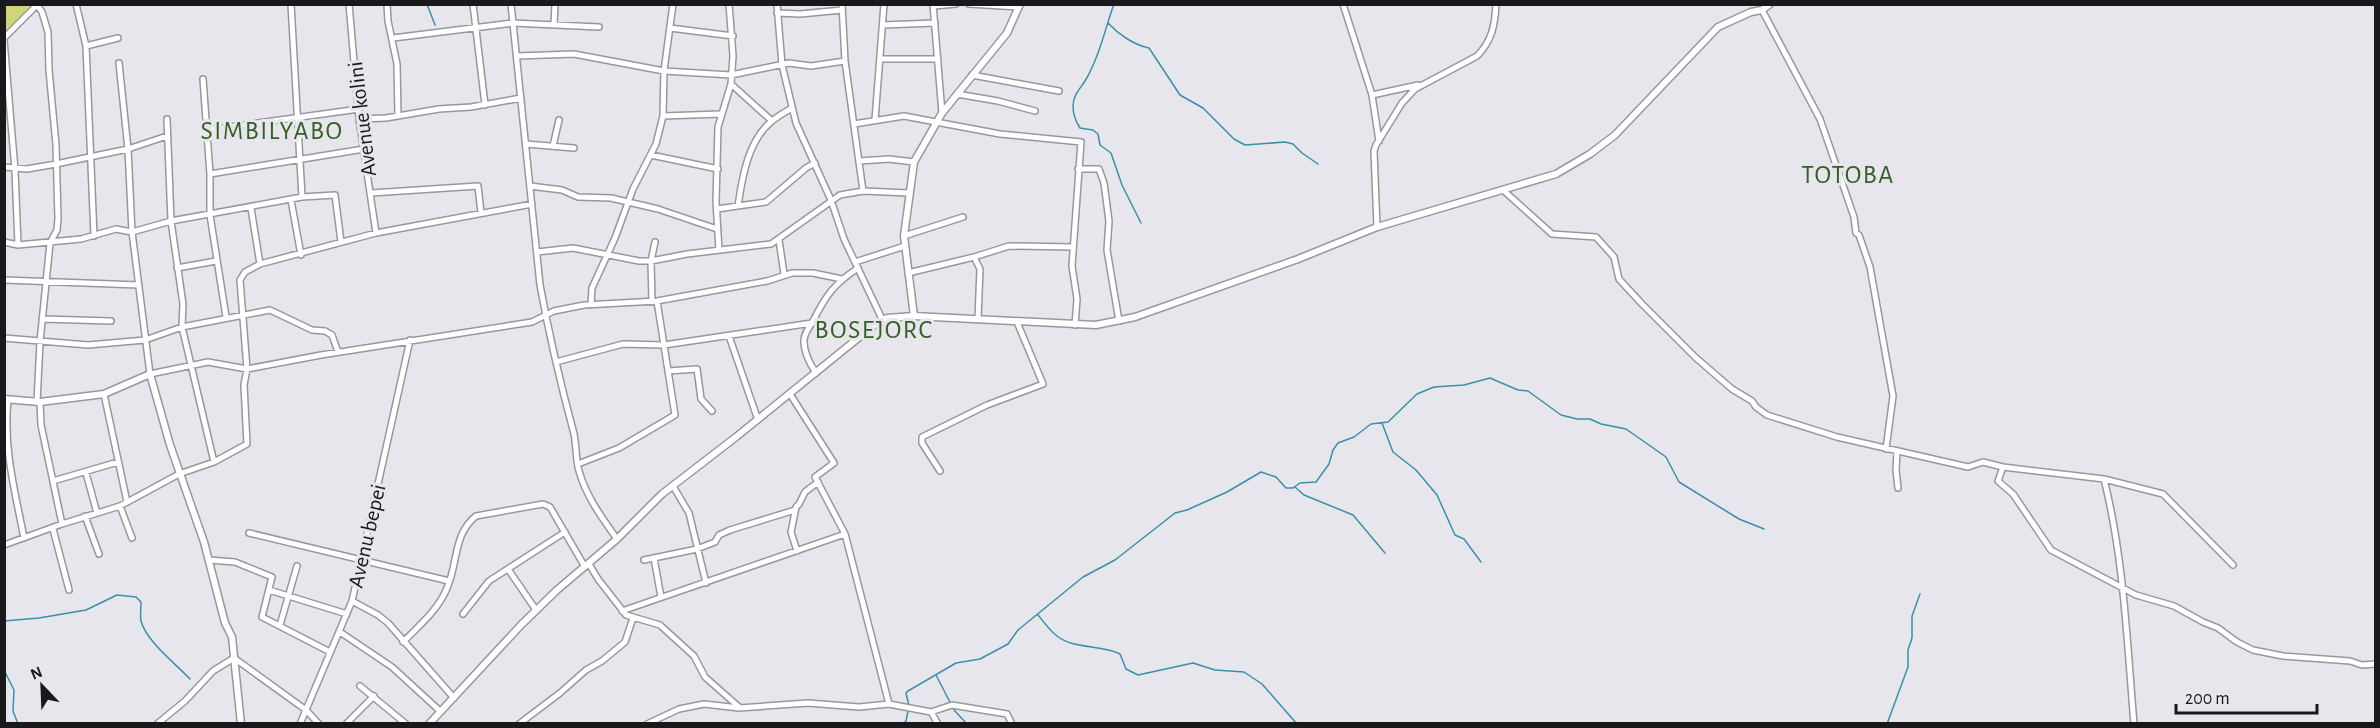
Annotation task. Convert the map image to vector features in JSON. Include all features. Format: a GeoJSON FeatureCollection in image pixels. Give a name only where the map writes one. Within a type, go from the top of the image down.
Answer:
{"type":"FeatureCollection","features":[{"type":"Feature","properties":{"kind":"street"},"geometry":{"type":"LineString","coordinates":[[76,4],[86,46],[94,237]]}},
{"type":"Feature","properties":{"kind":"street"},"geometry":{"type":"LineString","coordinates":[[291,4],[302,197]]}},
{"type":"Feature","properties":{"kind":"street","name":"Avenue kolini"},"geometry":{"type":"LineString","coordinates":[[349,4],[359,119],[376,233]]}},
{"type":"Feature","properties":{"kind":"street"},"geometry":{"type":"LineString","coordinates":[[387,4],[388,21],[397,64],[398,116]]}},
{"type":"Feature","properties":{"kind":"street"},"geometry":{"type":"LineString","coordinates":[[473,4],[485,105]]}},
{"type":"Feature","properties":{"kind":"street"},"geometry":{"type":"LineString","coordinates":[[511,4],[537,252],[546,316],[566,411],[575,439],[578,464],[595,509],[617,539]]}},
{"type":"Feature","properties":{"kind":"street"},"geometry":{"type":"LineString","coordinates":[[554,24],[555,4]]}},
{"type":"Feature","properties":{"kind":"street"},"geometry":{"type":"LineString","coordinates":[[591,305],[592,288],[628,202],[656,144],[663,116],[664,71],[673,4]]}},
{"type":"Feature","properties":{"kind":"street"},"geometry":{"type":"LineString","coordinates":[[719,250],[717,209],[720,114],[731,84],[733,36],[729,4]]}},
{"type":"Feature","properties":{"kind":"street"},"geometry":{"type":"LineString","coordinates":[[777,4],[782,65],[796,123],[831,200],[855,262],[882,319]]}},
{"type":"Feature","properties":{"kind":"street"},"geometry":{"type":"LineString","coordinates":[[875,120],[884,4]]}},
{"type":"Feature","properties":{"kind":"street"},"geometry":{"type":"LineString","coordinates":[[942,113],[939,103],[934,5],[956,4]]}},
{"type":"Feature","properties":{"kind":"street"},"geometry":{"type":"LineString","coordinates":[[914,316],[904,236],[914,162],[942,113],[1007,33],[1020,6],[969,4]]}},
{"type":"Feature","properties":{"kind":"street"},"geometry":{"type":"LineString","coordinates":[[1343,4],[1372,95],[1379,141]]}},
{"type":"Feature","properties":{"kind":"street"},"geometry":{"type":"LineString","coordinates":[[1372,95],[1422,84],[1477,56],[1484,48],[1495,26],[1496,4]]}},
{"type":"Feature","properties":{"kind":"street"},"geometry":{"type":"LineString","coordinates":[[429,723],[536,610],[673,486],[882,319],[914,316],[1075,325],[1096,325],[1119,321],[1298,259],[1377,227],[1556,174],[1590,154],[1615,135],[1718,27],[1751,12],[1762,10],[1770,4]]}},
{"type":"Feature","properties":{"kind":"street"},"geometry":{"type":"LineString","coordinates":[[18,245],[15,170],[4,39],[37,5],[42,12],[48,32],[48,70],[56,164],[57,230],[50,243],[40,342],[38,402],[62,524]]}},
{"type":"Feature","properties":{"kind":"street"},"geometry":{"type":"LineString","coordinates":[[777,13],[800,14],[842,7],[845,62],[863,190]]}},
{"type":"Feature","properties":{"kind":"street"},"geometry":{"type":"LineString","coordinates":[[1762,10],[1820,119],[1854,217],[1856,233],[1859,235],[1870,267],[1893,396],[1886,449]]}},
{"type":"Feature","properties":{"kind":"street"},"geometry":{"type":"LineString","coordinates":[[393,38],[513,23],[599,27]]}},
{"type":"Feature","properties":{"kind":"street"},"geometry":{"type":"LineString","coordinates":[[883,25],[935,23]]}},
{"type":"Feature","properties":{"kind":"street"},"geometry":{"type":"LineString","coordinates":[[670,28],[733,36]]}},
{"type":"Feature","properties":{"kind":"street"},"geometry":{"type":"LineString","coordinates":[[86,46],[118,38]]}},
{"type":"Feature","properties":{"kind":"street"},"geometry":{"type":"LineString","coordinates":[[517,56],[574,54],[664,71],[731,75],[789,63],[811,66],[845,62]]}},
{"type":"Feature","properties":{"kind":"street"},"geometry":{"type":"LineString","coordinates":[[880,59],[938,59]]}},
{"type":"Feature","properties":{"kind":"street"},"geometry":{"type":"LineString","coordinates":[[119,63],[128,149],[132,232],[150,374],[179,474],[209,560],[225,623],[232,637],[241,723]]}},
{"type":"Feature","properties":{"kind":"street"},"geometry":{"type":"LineString","coordinates":[[972,75],[1059,91]]}},
{"type":"Feature","properties":{"kind":"street"},"geometry":{"type":"LineString","coordinates":[[203,79],[210,174],[210,215],[226,317]]}},
{"type":"Feature","properties":{"kind":"street"},"geometry":{"type":"LineString","coordinates":[[731,84],[772,121]]}},
{"type":"Feature","properties":{"kind":"street"},"geometry":{"type":"LineString","coordinates":[[1377,227],[1374,151],[1402,103],[1422,84]]}},
{"type":"Feature","properties":{"kind":"street"},"geometry":{"type":"LineString","coordinates":[[957,94],[998,101],[1035,111]]}},
{"type":"Feature","properties":{"kind":"street"},"geometry":{"type":"LineString","coordinates":[[359,119],[485,105],[521,98]]}},
{"type":"Feature","properties":{"kind":"street"},"geometry":{"type":"LineString","coordinates":[[738,206],[749,157],[760,136],[772,121],[792,108]]}},
{"type":"Feature","properties":{"kind":"street"},"geometry":{"type":"LineString","coordinates":[[207,130],[359,109]]}},
{"type":"Feature","properties":{"kind":"street"},"geometry":{"type":"LineString","coordinates":[[663,116],[720,114]]}},
{"type":"Feature","properties":{"kind":"street"},"geometry":{"type":"LineString","coordinates":[[854,124],[904,116],[1000,134],[1081,142],[1072,266],[1077,299],[1075,325]]}},
{"type":"Feature","properties":{"kind":"street"},"geometry":{"type":"LineString","coordinates":[[167,119],[171,221],[183,304],[182,327],[189,365],[214,462]]}},
{"type":"Feature","properties":{"kind":"street"},"geometry":{"type":"LineString","coordinates":[[553,146],[559,120]]}},
{"type":"Feature","properties":{"kind":"street"},"geometry":{"type":"LineString","coordinates":[[4,133],[12,135]]}},
{"type":"Feature","properties":{"kind":"street"},"geometry":{"type":"LineString","coordinates":[[4,167],[15,170],[56,164],[128,149],[167,136]]}},
{"type":"Feature","properties":{"kind":"street"},"geometry":{"type":"LineString","coordinates":[[526,144],[574,148]]}},
{"type":"Feature","properties":{"kind":"street"},"geometry":{"type":"LineString","coordinates":[[210,174],[364,149]]}},
{"type":"Feature","properties":{"kind":"street"},"geometry":{"type":"LineString","coordinates":[[651,155],[718,169]]}},
{"type":"Feature","properties":{"kind":"street"},"geometry":{"type":"LineString","coordinates":[[859,161],[889,159],[914,162]]}},
{"type":"Feature","properties":{"kind":"street"},"geometry":{"type":"LineString","coordinates":[[717,209],[766,202],[815,163]]}},
{"type":"Feature","properties":{"kind":"street"},"geometry":{"type":"LineString","coordinates":[[1078,169],[1099,169],[1104,183],[1109,221],[1107,250],[1119,321]]}},
{"type":"Feature","properties":{"kind":"street"},"geometry":{"type":"LineString","coordinates":[[371,193],[478,186],[481,213]]}},
{"type":"Feature","properties":{"kind":"street"},"geometry":{"type":"LineString","coordinates":[[530,186],[562,190],[578,197],[611,198],[657,209],[717,229]]}},
{"type":"Feature","properties":{"kind":"street"},"geometry":{"type":"LineString","coordinates":[[537,252],[573,248],[639,261],[651,261],[771,244],[840,195],[863,190],[909,193]]}},
{"type":"Feature","properties":{"kind":"street"},"geometry":{"type":"LineString","coordinates":[[1503,190],[1552,234],[1596,237],[1614,257],[1619,279],[1642,304],[1695,357],[1732,389],[1752,400],[1756,407],[1767,415],[1897,452],[1968,467],[1983,462],[2003,467],[2104,479],[2163,494],[2233,565]]}},
{"type":"Feature","properties":{"kind":"street"},"geometry":{"type":"LineString","coordinates":[[4,242],[18,245],[50,243],[94,237],[116,229],[132,232],[171,221],[302,197],[334,195],[341,242]]}},
{"type":"Feature","properties":{"kind":"street"},"geometry":{"type":"LineString","coordinates":[[291,200],[301,255]]}},
{"type":"Feature","properties":{"kind":"street"},"geometry":{"type":"LineString","coordinates":[[4,545],[120,506],[179,474],[214,462],[247,444],[244,385],[247,369],[240,280],[245,272],[260,264],[301,255],[376,233],[481,213],[506,211],[532,204]]}},
{"type":"Feature","properties":{"kind":"street"},"geometry":{"type":"LineString","coordinates":[[251,208],[260,264]]}},
{"type":"Feature","properties":{"kind":"street"},"geometry":{"type":"LineString","coordinates":[[904,236],[963,217]]}},
{"type":"Feature","properties":{"kind":"street"},"geometry":{"type":"LineString","coordinates":[[779,240],[784,274]]}},
{"type":"Feature","properties":{"kind":"street"},"geometry":{"type":"LineString","coordinates":[[578,464],[619,448],[675,415],[664,345],[654,301],[651,261],[655,242]]}},
{"type":"Feature","properties":{"kind":"street"},"geometry":{"type":"LineString","coordinates":[[855,262],[905,246]]}},
{"type":"Feature","properties":{"kind":"street"},"geometry":{"type":"LineString","coordinates":[[908,273],[975,257],[1009,246],[1073,247]]}},
{"type":"Feature","properties":{"kind":"street"},"geometry":{"type":"LineString","coordinates":[[975,257],[980,270],[978,318]]}},
{"type":"Feature","properties":{"kind":"street"},"geometry":{"type":"LineString","coordinates":[[177,268],[216,261]]}},
{"type":"Feature","properties":{"kind":"street"},"geometry":{"type":"LineString","coordinates":[[816,373],[810,364],[803,341],[821,302],[842,279],[858,268]]}},
{"type":"Feature","properties":{"kind":"street"},"geometry":{"type":"LineString","coordinates":[[24,538],[6,456],[6,400],[38,402],[104,394],[150,374],[189,365],[208,362],[247,369],[410,340],[532,322],[555,311],[591,305],[654,301],[767,281],[784,274],[813,273],[842,279]]}},
{"type":"Feature","properties":{"kind":"street"},"geometry":{"type":"LineString","coordinates":[[4,280],[140,285]]}},
{"type":"Feature","properties":{"kind":"street"},"geometry":{"type":"LineString","coordinates":[[4,338],[88,345],[145,340],[182,327],[262,310],[274,311],[312,330],[325,331],[332,335],[338,352]]}},
{"type":"Feature","properties":{"kind":"street"},"geometry":{"type":"LineString","coordinates":[[42,319],[111,321]]}},
{"type":"Feature","properties":{"kind":"street"},"geometry":{"type":"LineString","coordinates":[[940,471],[922,442],[922,437],[987,405],[1042,384],[1017,322]]}},
{"type":"Feature","properties":{"kind":"street"},"geometry":{"type":"LineString","coordinates":[[556,362],[623,344],[664,345],[812,323]]}},
{"type":"Feature","properties":{"kind":"street"},"geometry":{"type":"LineString","coordinates":[[729,336],[758,420]]}},
{"type":"Feature","properties":{"kind":"street","name":"Avenu bepei"},"geometry":{"type":"LineString","coordinates":[[300,723],[352,601],[410,340]]}},
{"type":"Feature","properties":{"kind":"street"},"geometry":{"type":"LineString","coordinates":[[668,370],[697,369],[701,399],[712,411]]}},
{"type":"Feature","properties":{"kind":"street"},"geometry":{"type":"LineString","coordinates":[[104,394],[127,502]]}},
{"type":"Feature","properties":{"kind":"street"},"geometry":{"type":"LineString","coordinates":[[790,394],[834,463],[815,477],[845,534],[889,704]]}},
{"type":"Feature","properties":{"kind":"street"},"geometry":{"type":"LineString","coordinates":[[1897,452],[1898,488]]}},
{"type":"Feature","properties":{"kind":"street"},"geometry":{"type":"LineString","coordinates":[[53,481],[118,462]]}},
{"type":"Feature","properties":{"kind":"street"},"geometry":{"type":"LineString","coordinates":[[2003,467],[1998,481],[2013,494],[2051,550],[2136,595],[2174,606],[2218,628],[2253,650],[2283,656],[2362,665],[2376,664]]}},
{"type":"Feature","properties":{"kind":"street"},"geometry":{"type":"LineString","coordinates":[[86,473],[97,513]]}},
{"type":"Feature","properties":{"kind":"street"},"geometry":{"type":"LineString","coordinates":[[2104,479],[2115,524],[2123,588],[2134,723]]}},
{"type":"Feature","properties":{"kind":"street"},"geometry":{"type":"LineString","coordinates":[[797,551],[791,532],[795,510],[805,492],[818,482]]}},
{"type":"Feature","properties":{"kind":"street"},"geometry":{"type":"LineString","coordinates":[[673,486],[689,513],[706,584]]}},
{"type":"Feature","properties":{"kind":"street"},"geometry":{"type":"LineString","coordinates":[[403,642],[427,619],[447,589],[461,535],[469,522],[476,516],[543,504],[550,507],[587,565],[622,611],[633,618],[654,622],[665,629],[694,656],[705,677],[739,708]]}},
{"type":"Feature","properties":{"kind":"street"},"geometry":{"type":"LineString","coordinates":[[120,506],[132,538]]}},
{"type":"Feature","properties":{"kind":"street"},"geometry":{"type":"LineString","coordinates":[[644,560],[697,549],[715,542],[719,535],[730,530],[795,510]]}},
{"type":"Feature","properties":{"kind":"street"},"geometry":{"type":"LineString","coordinates":[[85,516],[99,554]]}},
{"type":"Feature","properties":{"kind":"street"},"geometry":{"type":"LineString","coordinates":[[52,529],[69,590]]}},
{"type":"Feature","properties":{"kind":"street"},"geometry":{"type":"LineString","coordinates":[[464,615],[489,581],[565,532]]}},
{"type":"Feature","properties":{"kind":"street"},"geometry":{"type":"LineString","coordinates":[[249,533],[449,581]]}},
{"type":"Feature","properties":{"kind":"street"},"geometry":{"type":"LineString","coordinates":[[622,611],[706,584],[845,534]]}},
{"type":"Feature","properties":{"kind":"street"},"geometry":{"type":"LineString","coordinates":[[654,558],[661,597]]}},
{"type":"Feature","properties":{"kind":"street"},"geometry":{"type":"LineString","coordinates":[[209,560],[235,562],[272,577],[262,617],[330,652]]}},
{"type":"Feature","properties":{"kind":"street"},"geometry":{"type":"LineString","coordinates":[[280,625],[297,566]]}},
{"type":"Feature","properties":{"kind":"street"},"geometry":{"type":"LineString","coordinates":[[508,569],[536,610]]}},
{"type":"Feature","properties":{"kind":"street"},"geometry":{"type":"LineString","coordinates":[[269,590],[347,614]]}},
{"type":"Feature","properties":{"kind":"street"},"geometry":{"type":"LineString","coordinates":[[352,601],[378,615],[454,698]]}},
{"type":"Feature","properties":{"kind":"street"},"geometry":{"type":"LineString","coordinates":[[519,723],[560,693],[586,669],[602,661],[625,642],[633,618]]}},
{"type":"Feature","properties":{"kind":"street"},"geometry":{"type":"LineString","coordinates":[[340,632],[392,667],[440,711]]}},
{"type":"Feature","properties":{"kind":"street"},"geometry":{"type":"LineString","coordinates":[[234,658],[306,710],[320,723]]}},
{"type":"Feature","properties":{"kind":"street"},"geometry":{"type":"LineString","coordinates":[[157,723],[185,701],[213,671],[234,658]]}},
{"type":"Feature","properties":{"kind":"street"},"geometry":{"type":"LineString","coordinates":[[360,686],[403,722]]}},
{"type":"Feature","properties":{"kind":"street"},"geometry":{"type":"LineString","coordinates":[[346,723],[374,696]]}},
{"type":"Feature","properties":{"kind":"street"},"geometry":{"type":"LineString","coordinates":[[647,723],[679,709],[704,704],[739,708],[808,704],[858,707],[889,704],[931,712],[952,705],[1007,714],[1012,723]]}},
{"type":"Feature","properties":{"kind":"street"},"geometry":{"type":"LineString","coordinates":[[931,712],[938,723]]}},
{"type":"Feature","properties":{"kind":"green space"},"geometry":{"type":"Polygon","coordinates":[[[4,5],[33,5],[5,33],[4,5]]]}},
{"type":"Feature","properties":{"kind":"waterway"},"geometry":{"type":"LineString","coordinates":[[427,4],[435,25]]}},
{"type":"Feature","properties":{"kind":"waterway"},"geometry":{"type":"LineString","coordinates":[[1114,4],[1090,72],[1075,95],[1073,109],[1080,128],[1093,130],[1098,134],[1100,145],[1111,153],[1122,185],[1141,223]]}},
{"type":"Feature","properties":{"kind":"waterway"},"geometry":{"type":"LineString","coordinates":[[1108,23],[1127,38],[1149,48],[1180,95],[1203,108],[1234,139],[1245,145],[1285,142],[1293,144],[1318,164]]}},
{"type":"Feature","properties":{"kind":"waterway"},"geometry":{"type":"LineString","coordinates":[[909,706],[906,693],[908,691],[956,663],[980,659],[1008,644],[1018,630],[1083,577],[1115,560],[1175,513],[1227,492],[1261,472],[1276,477],[1286,488],[1293,488],[1300,483],[1316,482],[1329,464],[1333,450],[1338,443],[1354,437],[1371,424],[1388,422],[1417,394],[1434,387],[1464,385],[1490,378],[1518,390],[1528,391],[1561,415],[1590,419],[1601,424],[1626,429],[1666,457],[1679,482],[1739,519],[1764,529]]}},
{"type":"Feature","properties":{"kind":"waterway"},"geometry":{"type":"LineString","coordinates":[[1382,423],[1393,452],[1416,470],[1437,495],[1455,535],[1464,539],[1481,562]]}},
{"type":"Feature","properties":{"kind":"waterway"},"geometry":{"type":"LineString","coordinates":[[1295,487],[1304,495],[1353,515],[1385,553]]}},
{"type":"Feature","properties":{"kind":"waterway"},"geometry":{"type":"LineString","coordinates":[[1887,724],[1908,667],[1912,616],[1920,594]]}},
{"type":"Feature","properties":{"kind":"waterway"},"geometry":{"type":"LineString","coordinates":[[4,621],[86,610],[117,595],[136,597],[141,602],[141,621],[144,629],[162,652],[190,679]]}},
{"type":"Feature","properties":{"kind":"waterway"},"geometry":{"type":"LineString","coordinates":[[1038,615],[1052,632],[1064,640],[1120,654],[1126,669],[1138,675],[1193,663],[1215,670],[1244,672],[1262,684],[1297,724]]}},
{"type":"Feature","properties":{"kind":"waterway"},"geometry":{"type":"LineString","coordinates":[[4,670],[14,690],[13,711],[18,724]]}},
{"type":"Feature","properties":{"kind":"waterway"},"geometry":{"type":"LineString","coordinates":[[936,675],[954,710],[967,724]]}},
{"type":"Feature","properties":{"kind":"waterway"},"geometry":{"type":"LineString","coordinates":[[902,724],[906,721],[908,711]]}},
{"type":"Feature","properties":{"kind":"waterway"},"geometry":{"type":"LineString","coordinates":[[868,724],[881,724]]}},
{"type":"Feature","properties":{"kind":"district","name":"SIMBILYABO"},"geometry":{"type":"Point","coordinates":[272,131]}},
{"type":"Feature","properties":{"kind":"district","name":"TOTOBA"},"geometry":{"type":"Point","coordinates":[1848,175]}},
{"type":"Feature","properties":{"kind":"district","name":"BOSEJORC"},"geometry":{"type":"Point","coordinates":[874,330]}}]}
